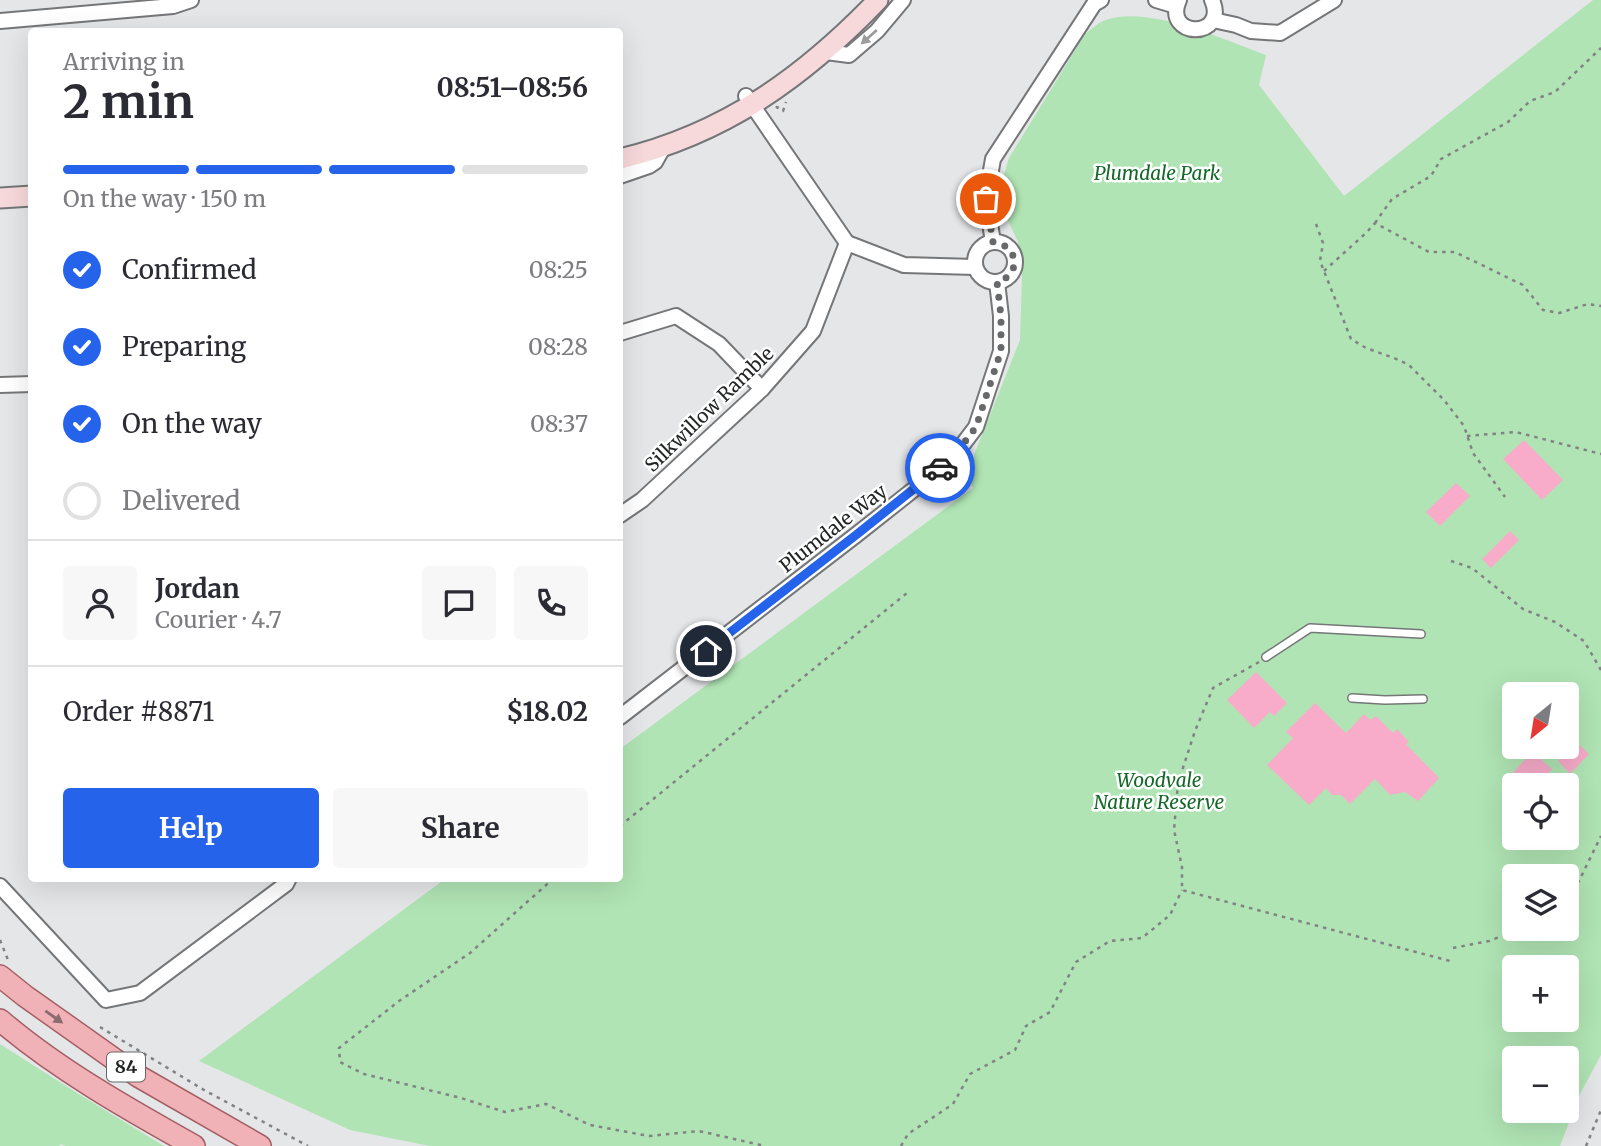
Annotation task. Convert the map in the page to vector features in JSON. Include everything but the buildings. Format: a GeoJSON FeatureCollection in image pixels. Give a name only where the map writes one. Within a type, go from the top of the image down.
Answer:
{"type":"FeatureCollection","features":[{"type":"Feature","properties":{"kind":"main road"},"geometry":{"type":"LineString","coordinates":[[623,158],[684,139],[749,101],[815,45],[861,0]]}},
{"type":"Feature","properties":{"kind":"main road"},"geometry":{"type":"LineString","coordinates":[[623,147],[769,95],[825,52],[877,0]]}},
{"type":"Feature","properties":{"kind":"main road"},"geometry":{"type":"LineString","coordinates":[[0,198],[28,196]]}},
{"type":"Feature","properties":{"kind":"main road"},"geometry":{"type":"LineString","coordinates":[[0,210],[28,208]]}},
{"type":"Feature","properties":{"kind":"main road","name":"84"},"geometry":{"type":"LineString","coordinates":[[0,976],[24,996],[138,1076],[260,1146]]}},
{"type":"Feature","properties":{"kind":"main road","name":"84"},"geometry":{"type":"LineString","coordinates":[[1,1021],[69,1071],[140,1116],[196,1146]]}},
{"type":"Feature","properties":{"kind":"main road"},"geometry":{"type":"LineString","coordinates":[[120,1064],[111,1074],[117,1088],[178,1129],[196,1146]]}},
{"type":"Feature","properties":{"kind":"street"},"geometry":{"type":"LineString","coordinates":[[0,21],[173,6],[191,0]]}},
{"type":"Feature","properties":{"kind":"street"},"geometry":{"type":"LineString","coordinates":[[825,52],[849,55],[877,31],[903,0]]}},
{"type":"Feature","properties":{"kind":"street"},"geometry":{"type":"LineString","coordinates":[[993,242],[986,199],[993,159],[1094,4],[1101,0]]}},
{"type":"Feature","properties":{"kind":"street"},"geometry":{"type":"LineString","coordinates":[[1156,0],[1177,3],[1177,19],[1186,27],[1198,30],[1213,20],[1215,7],[1212,0]]}},
{"type":"Feature","properties":{"kind":"street"},"geometry":{"type":"LineString","coordinates":[[1213,20],[1251,31],[1280,33],[1334,0]]}},
{"type":"Feature","properties":{"kind":"street"},"geometry":{"type":"LineString","coordinates":[[749,101],[847,243],[904,265],[975,267]]}},
{"type":"Feature","properties":{"kind":"street"},"geometry":{"type":"LineString","coordinates":[[623,175],[655,162],[664,146]]}},
{"type":"Feature","properties":{"kind":"street"},"geometry":{"type":"LineString","coordinates":[[993,242],[1000,243],[1011,251],[1015,264],[1009,276],[997,282],[983,278],[975,267],[978,250],[993,242]]}},
{"type":"Feature","properties":{"kind":"street","name":"Silkwillow Ramble"},"geometry":{"type":"LineString","coordinates":[[623,513],[642,500],[762,390],[813,331],[847,243]]}},
{"type":"Feature","properties":{"kind":"street","name":"Plumdale Way"},"geometry":{"type":"LineString","coordinates":[[623,715],[951,460],[976,427],[1001,351],[997,282]]}},
{"type":"Feature","properties":{"kind":"street"},"geometry":{"type":"LineString","coordinates":[[623,332],[676,316],[719,344],[762,390]]}},
{"type":"Feature","properties":{"kind":"street"},"geometry":{"type":"LineString","coordinates":[[0,385],[28,384]]}},
{"type":"Feature","properties":{"kind":"street"},"geometry":{"type":"LineString","coordinates":[[0,886],[106,1000],[140,993],[287,882]]}},
{"type":"Feature","properties":{"kind":"lane"},"geometry":{"type":"LineString","coordinates":[[1266,657],[1310,628],[1421,634]]}},
{"type":"Feature","properties":{"kind":"lane"},"geometry":{"type":"LineString","coordinates":[[1352,698],[1423,699]]}},
{"type":"Feature","properties":{"kind":"path"},"geometry":{"type":"LineString","coordinates":[[1324,271],[1376,223],[1392,199],[1431,176],[1441,159],[1508,122],[1530,101],[1555,92],[1601,48]]}},
{"type":"Feature","properties":{"kind":"path"},"geometry":{"type":"LineString","coordinates":[[1376,223],[1429,252],[1455,251],[1523,285],[1544,310],[1559,313],[1588,304],[1601,306]]}},
{"type":"Feature","properties":{"kind":"path"},"geometry":{"type":"LineString","coordinates":[[1316,224],[1322,243],[1320,261],[1350,339],[1409,365],[1444,400],[1464,426],[1473,453],[1506,497]]}},
{"type":"Feature","properties":{"kind":"path"},"geometry":{"type":"LineString","coordinates":[[1467,436],[1516,432],[1601,454]]}},
{"type":"Feature","properties":{"kind":"path"},"geometry":{"type":"LineString","coordinates":[[1451,561],[1472,568],[1523,609],[1555,622],[1584,641],[1601,670]]}},
{"type":"Feature","properties":{"kind":"path"},"geometry":{"type":"LineString","coordinates":[[623,824],[907,593]]}},
{"type":"Feature","properties":{"kind":"path"},"geometry":{"type":"LineString","coordinates":[[901,1146],[908,1134],[953,1104],[970,1074],[1015,1050],[1026,1026],[1050,1012],[1076,961],[1110,941],[1142,938],[1170,915],[1182,890],[1182,867],[1174,830],[1178,783],[1195,731],[1213,688],[1266,657]]}},
{"type":"Feature","properties":{"kind":"path"},"geometry":{"type":"LineString","coordinates":[[1579,882],[1601,836]]}},
{"type":"Feature","properties":{"kind":"path"},"geometry":{"type":"LineString","coordinates":[[550,882],[470,953],[399,1001],[339,1048],[340,1062],[364,1073],[505,1112],[546,1104],[590,1125],[649,1136],[699,1131],[765,1146]]}},
{"type":"Feature","properties":{"kind":"path"},"geometry":{"type":"LineString","coordinates":[[1182,890],[1450,961]]}},
{"type":"Feature","properties":{"kind":"path"},"geometry":{"type":"LineString","coordinates":[[1453,948],[1502,936]]}},
{"type":"Feature","properties":{"kind":"path"},"geometry":{"type":"LineString","coordinates":[[0,940],[8,960],[6,962],[0,957]]}},
{"type":"Feature","properties":{"kind":"path"},"geometry":{"type":"LineString","coordinates":[[96,1025],[204,1090],[308,1146]]}},
{"type":"Feature","properties":{"kind":"path"},"geometry":{"type":"LineString","coordinates":[[1586,1146],[1601,1110]]}},
{"type":"Feature","properties":{"kind":"green space","name":"Woodvale Nature Reserve"},"geometry":{"type":"Polygon","coordinates":[[[1593,0],[1601,0],[1601,1055],[1579,1097],[1579,1046],[1502,1046],[1502,1123],[1569,1123],[1560,1146],[430,1146],[350,1130],[199,1061],[441,882],[623,882],[623,747],[973,488],[966,475],[1020,340],[1022,275],[1018,242],[997,197],[1009,158],[1085,34],[1103,21],[1120,17],[1140,17],[1185,26],[1266,55],[1259,85],[1344,196],[1593,0]]]}},
{"type":"Feature","properties":{"kind":"green space"},"geometry":{"type":"Polygon","coordinates":[[[0,1044],[77,1093],[164,1146],[0,1146],[0,1044]]]}},
{"type":"Feature","properties":{"kind":"way so far"},"geometry":{"type":"LineString","coordinates":[[940,468],[951,460],[976,427],[1001,351],[997,282],[1009,276],[1015,264],[1011,251],[1006,246],[993,242],[986,199]]}},
{"type":"Feature","properties":{"kind":"route"},"geometry":{"type":"LineString","coordinates":[[706,651],[940,468]]}},
{"type":"Feature","properties":{"kind":"park label","name":"Plumdale Park"},"geometry":{"type":"Point","coordinates":[1157,173]}}]}
